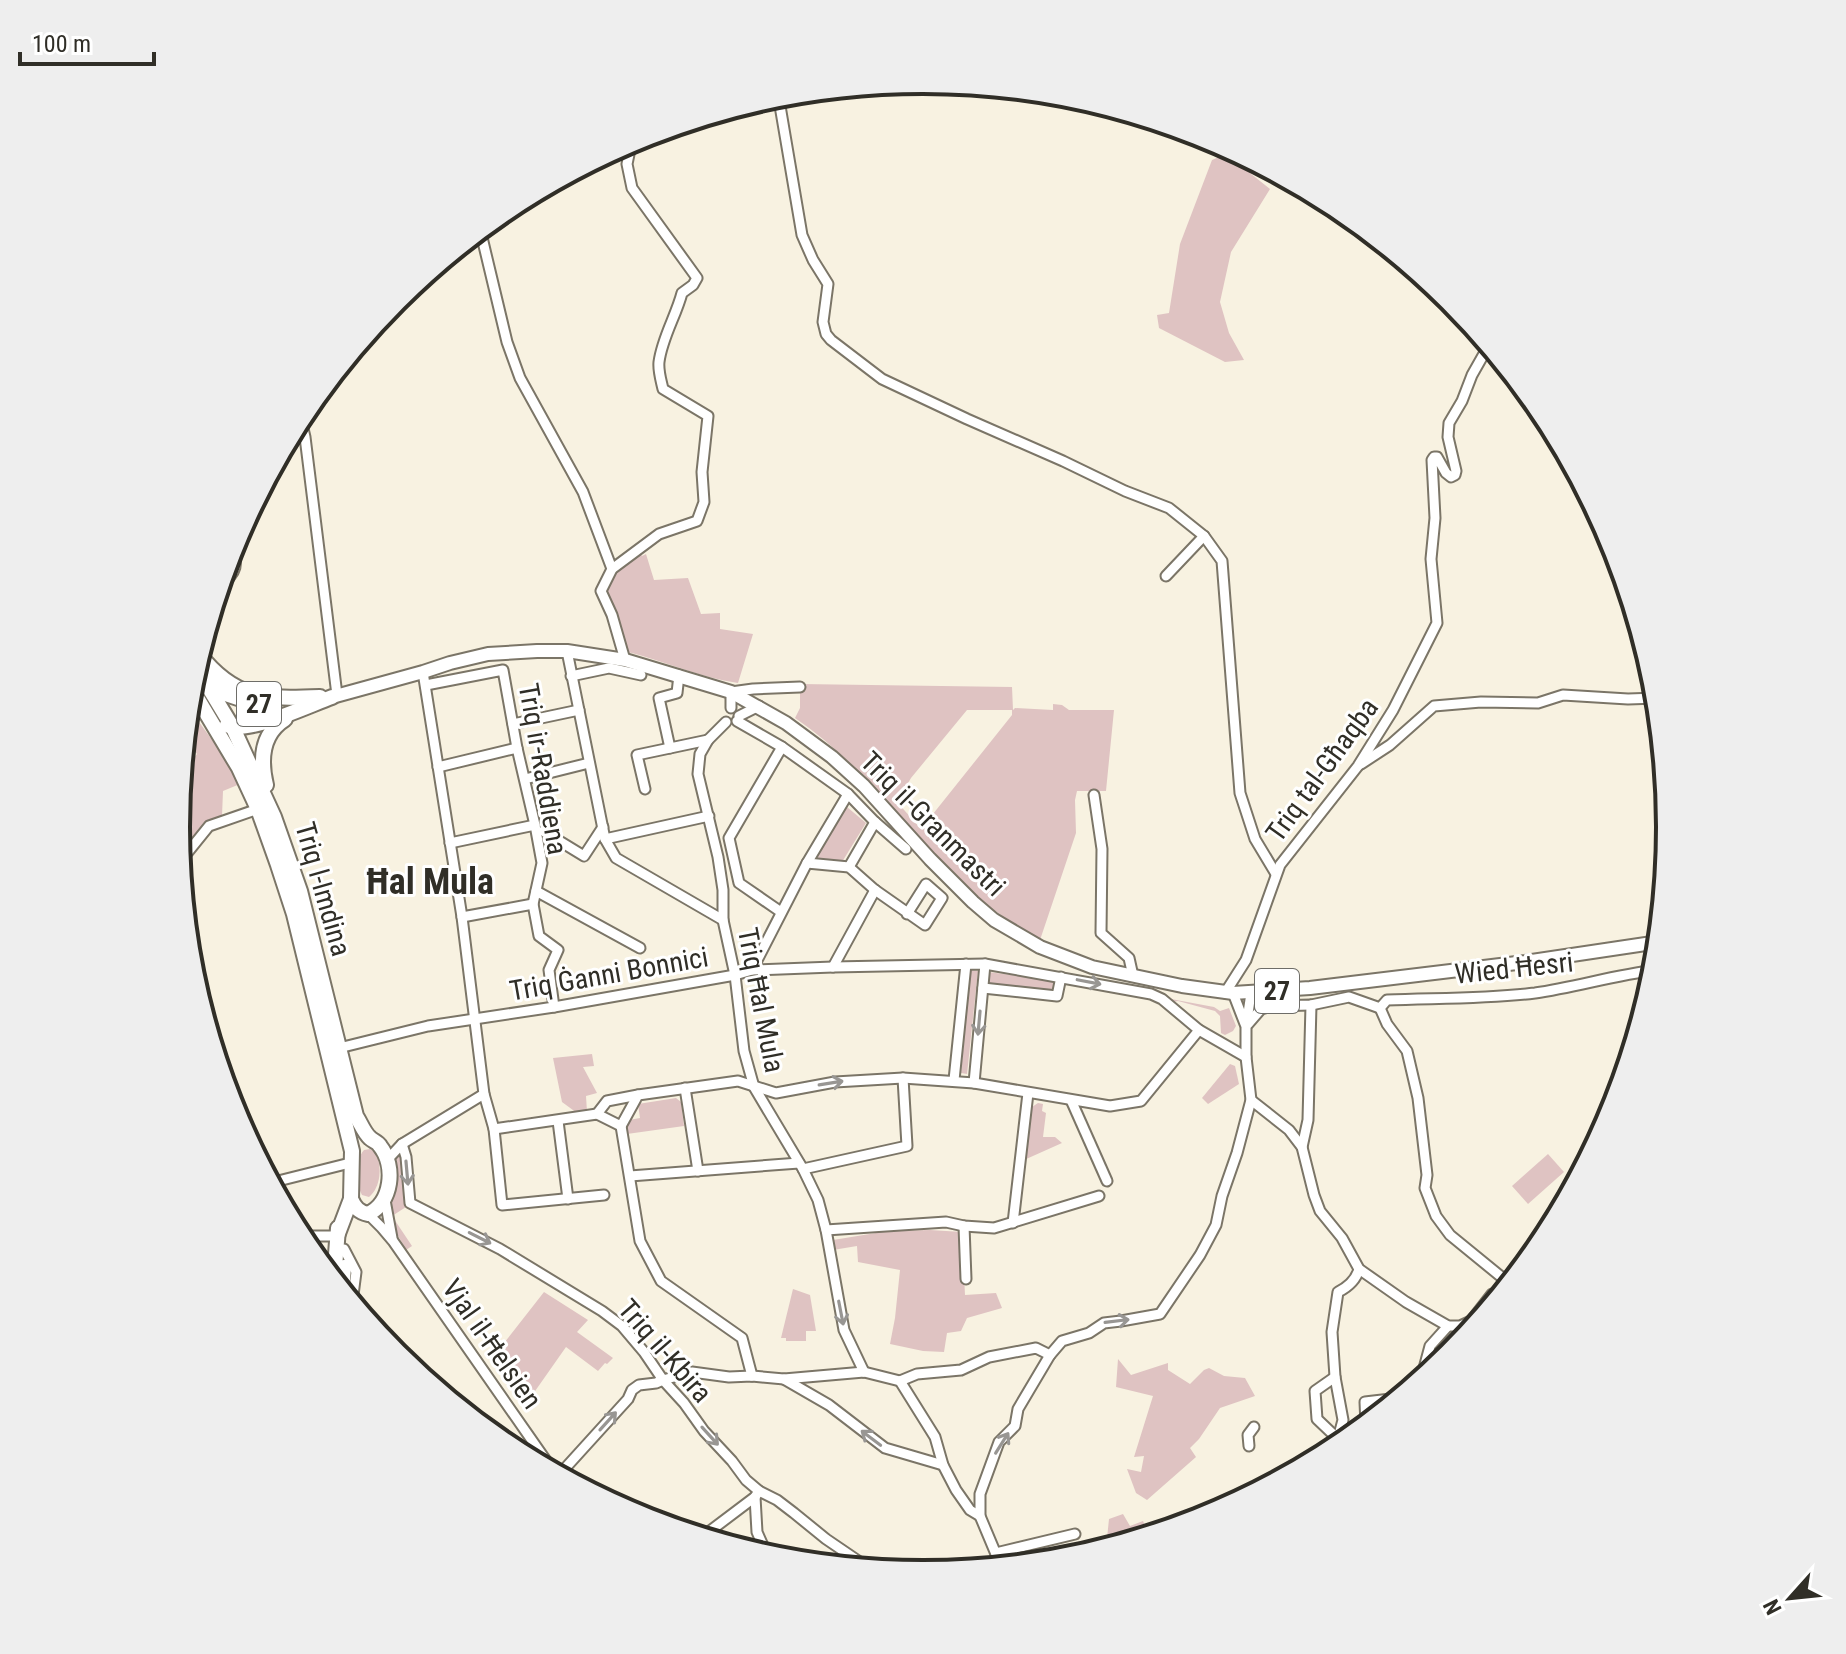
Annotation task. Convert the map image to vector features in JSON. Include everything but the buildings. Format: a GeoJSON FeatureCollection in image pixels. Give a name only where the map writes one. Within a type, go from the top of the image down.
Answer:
{"type":"FeatureCollection","features":[{"type":"Feature","properties":{"kind":"highway","name":"27"},"geometry":{"type":"LineString","coordinates":[[206,678],[226,694],[254,703],[281,705],[335,696]]}},
{"type":"Feature","properties":{"kind":"highway"},"geometry":{"type":"LineString","coordinates":[[204,686],[218,718],[235,728]]}},
{"type":"Feature","properties":{"kind":"highway","name":"27"},"geometry":{"type":"LineString","coordinates":[[235,728],[275,718],[335,696]]}},
{"type":"Feature","properties":{"kind":"highway"},"geometry":{"type":"LineString","coordinates":[[274,817],[262,766],[263,749],[268,737],[283,720],[335,696]]}},
{"type":"Feature","properties":{"kind":"highway","name":"Triq l-Imdina"},"geometry":{"type":"LineString","coordinates":[[201,704],[239,768],[258,809],[294,914],[323,1030],[347,1133],[350,1161],[351,1199],[337,1267]]}},
{"type":"Feature","properties":{"kind":"highway","name":"Triq l-Imdina"},"geometry":{"type":"LineString","coordinates":[[235,728],[274,817],[300,891],[356,1116],[387,1160]]}},
{"type":"Feature","properties":{"kind":"highway"},"geometry":{"type":"LineString","coordinates":[[349,1157],[359,1141],[372,1139]]}},
{"type":"Feature","properties":{"kind":"highway","name":"Triq l-Imdina"},"geometry":{"type":"LineString","coordinates":[[342,1274],[341,1242],[349,1157]]}},
{"type":"Feature","properties":{"kind":"highway"},"geometry":{"type":"LineString","coordinates":[[385,1200],[390,1177],[387,1160]]}},
{"type":"Feature","properties":{"kind":"highway"},"geometry":{"type":"LineString","coordinates":[[351,1199],[364,1213]]}},
{"type":"Feature","properties":{"kind":"highway","name":"Triq l-Imdina"},"geometry":{"type":"LineString","coordinates":[[341,1242],[364,1213],[380,1207],[385,1200]]}},
{"type":"Feature","properties":{"kind":"main road","name":"Triq il-Granmastri"},"geometry":{"type":"LineString","coordinates":[[335,696],[424,678],[450,663],[488,654],[528,651],[567,651],[625,660],[731,692],[759,706],[811,740],[851,773],[930,859],[994,920],[1040,947],[1066,958],[1133,976],[1229,993],[1251,993],[1525,962],[1646,944]]}},
{"type":"Feature","properties":{"kind":"street"},"geometry":{"type":"LineString","coordinates":[[780,108],[802,235],[828,284],[823,322],[831,340],[882,379],[1125,491],[1169,508],[1204,536],[1222,561],[1240,793],[1255,839],[1278,870]]}},
{"type":"Feature","properties":{"kind":"street"},"geometry":{"type":"LineString","coordinates":[[625,660],[612,615],[601,591],[612,569],[659,534],[697,521],[704,502],[702,472],[708,416],[663,389],[658,365],[670,320],[682,293],[697,278],[632,188],[627,164],[629,156]]}},
{"type":"Feature","properties":{"kind":"street"},"geometry":{"type":"LineString","coordinates":[[483,241],[507,342],[520,378],[583,492],[612,569]]}},
{"type":"Feature","properties":{"kind":"street","name":"Triq tal-Għaqba"},"geometry":{"type":"LineString","coordinates":[[1229,993],[1246,960],[1278,870],[1358,766],[1393,710],[1437,623],[1431,559],[1435,518],[1432,460],[1437,457],[1446,473],[1451,477],[1455,475],[1448,437],[1449,423],[1483,355]]}},
{"type":"Feature","properties":{"kind":"street"},"geometry":{"type":"LineString","coordinates":[[304,435],[335,696]]}},
{"type":"Feature","properties":{"kind":"street"},"geometry":{"type":"LineString","coordinates":[[1166,576],[1204,536]]}},
{"type":"Feature","properties":{"kind":"street"},"geometry":{"type":"LineString","coordinates":[[567,651],[605,839],[616,858],[723,920]]}},
{"type":"Feature","properties":{"kind":"street"},"geometry":{"type":"LineString","coordinates":[[571,676],[609,668],[641,675]]}},
{"type":"Feature","properties":{"kind":"street","name":"Triq ir-Raddiena"},"geometry":{"type":"LineString","coordinates":[[424,678],[503,670],[517,748],[539,828],[542,863],[533,904]]}},
{"type":"Feature","properties":{"kind":"street"},"geometry":{"type":"LineString","coordinates":[[670,748],[659,698],[677,693],[679,675]]}},
{"type":"Feature","properties":{"kind":"street"},"geometry":{"type":"LineString","coordinates":[[424,678],[462,917],[484,1094],[494,1129],[502,1205],[604,1195]]}},
{"type":"Feature","properties":{"kind":"street"},"geometry":{"type":"LineString","coordinates":[[736,715],[731,692],[800,687]]}},
{"type":"Feature","properties":{"kind":"street"},"geometry":{"type":"LineString","coordinates":[[1358,766],[1390,745],[1434,706],[1481,702],[1538,703],[1563,695],[1644,698]]}},
{"type":"Feature","properties":{"kind":"street"},"geometry":{"type":"LineString","coordinates":[[736,715],[759,706]]}},
{"type":"Feature","properties":{"kind":"street"},"geometry":{"type":"LineString","coordinates":[[513,724],[579,710]]}},
{"type":"Feature","properties":{"kind":"street"},"geometry":{"type":"LineString","coordinates":[[645,789],[637,755],[708,740],[726,722],[724,712],[736,715],[848,794],[906,849]]}},
{"type":"Feature","properties":{"kind":"street","name":"Triq Ħal Mula"},"geometry":{"type":"LineString","coordinates":[[708,740],[700,754],[698,774],[718,857],[723,920],[735,975],[744,1051],[754,1087],[818,1200],[844,1330],[864,1372]]}},
{"type":"Feature","properties":{"kind":"street"},"geometry":{"type":"LineString","coordinates":[[781,912],[739,883],[729,838],[782,747]]}},
{"type":"Feature","properties":{"kind":"street"},"geometry":{"type":"LineString","coordinates":[[438,767],[517,748]]}},
{"type":"Feature","properties":{"kind":"street"},"geometry":{"type":"LineString","coordinates":[[525,779],[589,763]]}},
{"type":"Feature","properties":{"kind":"street"},"geometry":{"type":"LineString","coordinates":[[752,970],[807,863],[848,794]]}},
{"type":"Feature","properties":{"kind":"street"},"geometry":{"type":"LineString","coordinates":[[1094,795],[1102,849],[1101,933],[1129,958],[1133,976]]}},
{"type":"Feature","properties":{"kind":"street"},"geometry":{"type":"LineString","coordinates":[[191,848],[209,826],[258,809]]}},
{"type":"Feature","properties":{"kind":"street"},"geometry":{"type":"LineString","coordinates":[[605,839],[709,816]]}},
{"type":"Feature","properties":{"kind":"street"},"geometry":{"type":"LineString","coordinates":[[849,867],[875,822]]}},
{"type":"Feature","properties":{"kind":"street"},"geometry":{"type":"LineString","coordinates":[[450,843],[539,828],[584,856],[603,827]]}},
{"type":"Feature","properties":{"kind":"street"},"geometry":{"type":"LineString","coordinates":[[807,863],[849,867],[904,910]]}},
{"type":"Feature","properties":{"kind":"street"},"geometry":{"type":"LineString","coordinates":[[833,967],[875,890]]}},
{"type":"Feature","properties":{"kind":"street"},"geometry":{"type":"LineString","coordinates":[[536,891],[640,948]]}},
{"type":"Feature","properties":{"kind":"street"},"geometry":{"type":"LineString","coordinates":[[462,917],[533,904],[539,936],[558,950],[549,970],[554,1007]]}},
{"type":"Feature","properties":{"kind":"street"},"geometry":{"type":"LineString","coordinates":[[954,1080],[966,964]]}},
{"type":"Feature","properties":{"kind":"street"},"geometry":{"type":"LineString","coordinates":[[974,1083],[985,964]]}},
{"type":"Feature","properties":{"kind":"street","name":"Triq Ġanni Bonnici"},"geometry":{"type":"LineString","coordinates":[[339,1048],[428,1026],[554,1007],[752,970],[985,964],[1151,994],[1162,999],[1199,1030],[1246,1057]]}},
{"type":"Feature","properties":{"kind":"street","name":"Wied Ħesri"},"geometry":{"type":"LineString","coordinates":[[1380,1008],[1387,1000],[1489,997],[1536,992],[1642,972]]}},
{"type":"Feature","properties":{"kind":"street"},"geometry":{"type":"LineString","coordinates":[[983,988],[1057,996],[1061,977]]}},
{"type":"Feature","properties":{"kind":"street"},"geometry":{"type":"LineString","coordinates":[[1229,993],[1246,1027]]}},
{"type":"Feature","properties":{"kind":"street"},"geometry":{"type":"LineString","coordinates":[[997,1556],[980,1516],[980,1494],[999,1442],[1015,1426],[1018,1409],[1050,1355],[1062,1341],[1089,1333],[1104,1323],[1160,1314],[1200,1255],[1216,1225],[1251,1100],[1246,1027],[1251,993]]}},
{"type":"Feature","properties":{"kind":"street"},"geometry":{"type":"LineString","coordinates":[[1246,1027],[1261,1009],[1272,1006],[1311,1005],[1349,997],[1380,1008],[1387,1024],[1407,1051],[1418,1098],[1427,1175],[1425,1188],[1436,1216],[1450,1235],[1502,1277]]}},
{"type":"Feature","properties":{"kind":"street"},"geometry":{"type":"LineString","coordinates":[[1302,1147],[1308,1120],[1311,1005]]}},
{"type":"Feature","properties":{"kind":"street"},"geometry":{"type":"LineString","coordinates":[[597,1114],[607,1101],[738,1081],[776,1093],[835,1082],[903,1078],[954,1080],[1110,1106],[1141,1101],[1199,1030]]}},
{"type":"Feature","properties":{"kind":"street"},"geometry":{"type":"LineString","coordinates":[[630,1176],[801,1166],[907,1146],[903,1078]]}},
{"type":"Feature","properties":{"kind":"street"},"geometry":{"type":"LineString","coordinates":[[685,1088],[698,1171]]}},
{"type":"Feature","properties":{"kind":"street"},"geometry":{"type":"LineString","coordinates":[[1013,1223],[1028,1093]]}},
{"type":"Feature","properties":{"kind":"street"},"geometry":{"type":"LineString","coordinates":[[387,1160],[402,1144],[484,1094]]}},
{"type":"Feature","properties":{"kind":"street"},"geometry":{"type":"LineString","coordinates":[[638,1095],[621,1126],[640,1241],[661,1281],[742,1338],[752,1376]]}},
{"type":"Feature","properties":{"kind":"street"},"geometry":{"type":"LineString","coordinates":[[1071,1100],[1107,1181]]}},
{"type":"Feature","properties":{"kind":"street"},"geometry":{"type":"LineString","coordinates":[[1251,1100],[1289,1130],[1302,1147],[1320,1211],[1342,1238],[1359,1269],[1406,1302],[1448,1326],[1459,1326]]}},
{"type":"Feature","properties":{"kind":"street"},"geometry":{"type":"LineString","coordinates":[[494,1129],[597,1114],[621,1126]]}},
{"type":"Feature","properties":{"kind":"street"},"geometry":{"type":"LineString","coordinates":[[558,1121],[568,1199]]}},
{"type":"Feature","properties":{"kind":"street"},"geometry":{"type":"LineString","coordinates":[[372,1139],[402,1144]]}},
{"type":"Feature","properties":{"kind":"street","name":"Triq il-Kbira"},"geometry":{"type":"LineString","coordinates":[[402,1144],[410,1203],[500,1249],[622,1326],[757,1494],[777,1500],[851,1556]]}},
{"type":"Feature","properties":{"kind":"street"},"geometry":{"type":"LineString","coordinates":[[281,1180],[339,1164],[349,1157]]}},
{"type":"Feature","properties":{"kind":"street"},"geometry":{"type":"LineString","coordinates":[[826,1230],[946,1222],[994,1228],[1099,1196]]}},
{"type":"Feature","properties":{"kind":"street","name":"Vjal il-Ħelsien"},"geometry":{"type":"LineString","coordinates":[[385,1200],[393,1241]]}},
{"type":"Feature","properties":{"kind":"street","name":"Vjal il-Ħelsien"},"geometry":{"type":"LineString","coordinates":[[364,1213],[393,1241],[540,1451]]}},
{"type":"Feature","properties":{"kind":"street"},"geometry":{"type":"LineString","coordinates":[[964,1226],[966,1279]]}},
{"type":"Feature","properties":{"kind":"street"},"geometry":{"type":"LineString","coordinates":[[317,1239],[341,1242]]}},
{"type":"Feature","properties":{"kind":"street","name":"Triq l-Imdina"},"geometry":{"type":"LineString","coordinates":[[341,1242],[356,1272],[354,1288]]}},
{"type":"Feature","properties":{"kind":"street"},"geometry":{"type":"LineString","coordinates":[[1341,1429],[1343,1420],[1335,1377],[1332,1332],[1338,1292],[1348,1287],[1359,1269]]}},
{"type":"Feature","properties":{"kind":"street"},"geometry":{"type":"LineString","coordinates":[[1427,1359],[1430,1346],[1448,1326]]}},
{"type":"Feature","properties":{"kind":"street"},"geometry":{"type":"LineString","coordinates":[[566,1467],[628,1399],[632,1390],[639,1385],[692,1372],[784,1379],[864,1372],[900,1381],[917,1374],[961,1370],[989,1357],[1036,1348],[1050,1355]]}},
{"type":"Feature","properties":{"kind":"street"},"geometry":{"type":"LineString","coordinates":[[1333,1434],[1317,1419],[1315,1391],[1335,1377]]}},
{"type":"Feature","properties":{"kind":"street"},"geometry":{"type":"LineString","coordinates":[[784,1379],[829,1405],[885,1448],[943,1465]]}},
{"type":"Feature","properties":{"kind":"street"},"geometry":{"type":"LineString","coordinates":[[900,1381],[935,1437],[948,1477],[970,1510],[980,1516]]}},
{"type":"Feature","properties":{"kind":"street"},"geometry":{"type":"LineString","coordinates":[[1365,1412],[1365,1402],[1379,1400]]}},
{"type":"Feature","properties":{"kind":"street"},"geometry":{"type":"LineString","coordinates":[[1343,1420],[1352,1420]]}},
{"type":"Feature","properties":{"kind":"street"},"geometry":{"type":"LineString","coordinates":[[1249,1446],[1248,1435],[1254,1427]]}},
{"type":"Feature","properties":{"kind":"street"},"geometry":{"type":"LineString","coordinates":[[713,1529],[757,1494]]}},
{"type":"Feature","properties":{"kind":"street"},"geometry":{"type":"LineString","coordinates":[[757,1494],[757,1532],[761,1542]]}},
{"type":"Feature","properties":{"kind":"street"},"geometry":{"type":"LineString","coordinates":[[996,1553],[1075,1534]]}},
{"type":"Feature","properties":{"kind":"shaded area"},"geometry":{"type":"Polygon","coordinates":[[[1219,157],[1245,169],[1270,189],[1231,252],[1220,302],[1229,333],[1244,360],[1225,362],[1159,328],[1157,315],[1169,313],[1180,244],[1212,160],[1219,157]]]}},
{"type":"Feature","properties":{"kind":"shaded area"},"geometry":{"type":"Polygon","coordinates":[[[639,551],[642,556],[646,554],[654,580],[688,578],[701,614],[720,613],[720,629],[753,634],[738,683],[628,652],[610,612],[606,590],[614,573],[639,551]]]}},
{"type":"Feature","properties":{"kind":"shaded area"},"geometry":{"type":"Polygon","coordinates":[[[800,684],[1012,687],[1013,710],[1053,710],[1053,704],[1069,710],[1114,710],[1106,791],[1077,791],[1076,833],[1040,940],[994,910],[952,874],[856,769],[795,718],[800,708],[800,684]],[[967,710],[911,778],[897,802],[921,829],[1012,715],[1012,710],[967,710]]]}},
{"type":"Feature","properties":{"kind":"shaded area"},"geometry":{"type":"Polygon","coordinates":[[[198,720],[232,767],[240,784],[223,791],[222,816],[205,823],[191,841],[192,779],[197,754],[194,750],[198,720]]]}},
{"type":"Feature","properties":{"kind":"shaded area"},"geometry":{"type":"Polygon","coordinates":[[[847,807],[866,823],[842,862],[816,859],[847,807]]]}},
{"type":"Feature","properties":{"kind":"shaded area"},"geometry":{"type":"Polygon","coordinates":[[[970,970],[978,971],[967,1074],[961,1073],[970,970]]]}},
{"type":"Feature","properties":{"kind":"shaded area"},"geometry":{"type":"Polygon","coordinates":[[[988,972],[1054,980],[1053,993],[986,985],[988,972]]]}},
{"type":"Feature","properties":{"kind":"shaded area"},"geometry":{"type":"Polygon","coordinates":[[[1171,999],[1214,1007],[1220,1011],[1229,1008],[1236,1026],[1225,1035],[1221,1033],[1220,1016],[1215,1011],[1171,999]]]}},
{"type":"Feature","properties":{"kind":"shaded area"},"geometry":{"type":"Polygon","coordinates":[[[592,1054],[594,1066],[583,1067],[597,1093],[586,1096],[587,1112],[577,1113],[562,1102],[553,1058],[592,1054]]]}},
{"type":"Feature","properties":{"kind":"shaded area"},"geometry":{"type":"Polygon","coordinates":[[[1230,1064],[1235,1066],[1239,1084],[1208,1104],[1202,1098],[1230,1064]]]}},
{"type":"Feature","properties":{"kind":"shaded area"},"geometry":{"type":"Polygon","coordinates":[[[676,1098],[681,1102],[684,1126],[627,1134],[625,1125],[629,1120],[640,1118],[638,1104],[676,1098]]]}},
{"type":"Feature","properties":{"kind":"shaded area"},"geometry":{"type":"Polygon","coordinates":[[[1043,1104],[1042,1111],[1046,1113],[1043,1137],[1055,1137],[1062,1143],[1024,1160],[1032,1107],[1043,1104]]]}},
{"type":"Feature","properties":{"kind":"shaded area"},"geometry":{"type":"Polygon","coordinates":[[[364,1150],[376,1152],[380,1170],[376,1188],[369,1197],[362,1195],[357,1172],[358,1160],[364,1150]]]}},
{"type":"Feature","properties":{"kind":"shaded area"},"geometry":{"type":"Polygon","coordinates":[[[397,1154],[402,1158],[406,1207],[392,1216],[412,1246],[406,1250],[388,1218],[395,1179],[394,1158],[397,1154]]]}},
{"type":"Feature","properties":{"kind":"shaded area"},"geometry":{"type":"Polygon","coordinates":[[[1548,1154],[1564,1172],[1528,1204],[1512,1186],[1548,1154]]]}},
{"type":"Feature","properties":{"kind":"shaded area"},"geometry":{"type":"Polygon","coordinates":[[[888,1231],[962,1232],[965,1295],[996,1293],[1002,1308],[967,1318],[961,1331],[947,1333],[944,1352],[890,1344],[900,1270],[858,1262],[857,1246],[833,1250],[833,1240],[888,1231]]]}},
{"type":"Feature","properties":{"kind":"shaded area"},"geometry":{"type":"Polygon","coordinates":[[[793,1289],[810,1295],[816,1331],[806,1331],[806,1341],[781,1338],[793,1289]]]}},
{"type":"Feature","properties":{"kind":"shaded area"},"geometry":{"type":"Polygon","coordinates":[[[544,1292],[588,1320],[577,1332],[613,1358],[598,1371],[566,1347],[533,1394],[497,1352],[544,1292]]]}},
{"type":"Feature","properties":{"kind":"shaded area"},"geometry":{"type":"Polygon","coordinates":[[[1118,1359],[1131,1375],[1168,1363],[1168,1370],[1190,1384],[1209,1368],[1224,1376],[1245,1378],[1255,1396],[1220,1408],[1190,1448],[1196,1457],[1147,1500],[1136,1493],[1127,1469],[1141,1472],[1144,1456],[1134,1457],[1153,1396],[1116,1387],[1118,1359]]]}},
{"type":"Feature","properties":{"kind":"shaded area"},"geometry":{"type":"Polygon","coordinates":[[[1123,1514],[1130,1526],[1143,1521],[1145,1525],[1107,1536],[1109,1519],[1123,1514]]]}},
{"type":"Feature","properties":{"kind":"district","name":"Ħal Mula"},"geometry":{"type":"Point","coordinates":[430,882]}}]}
